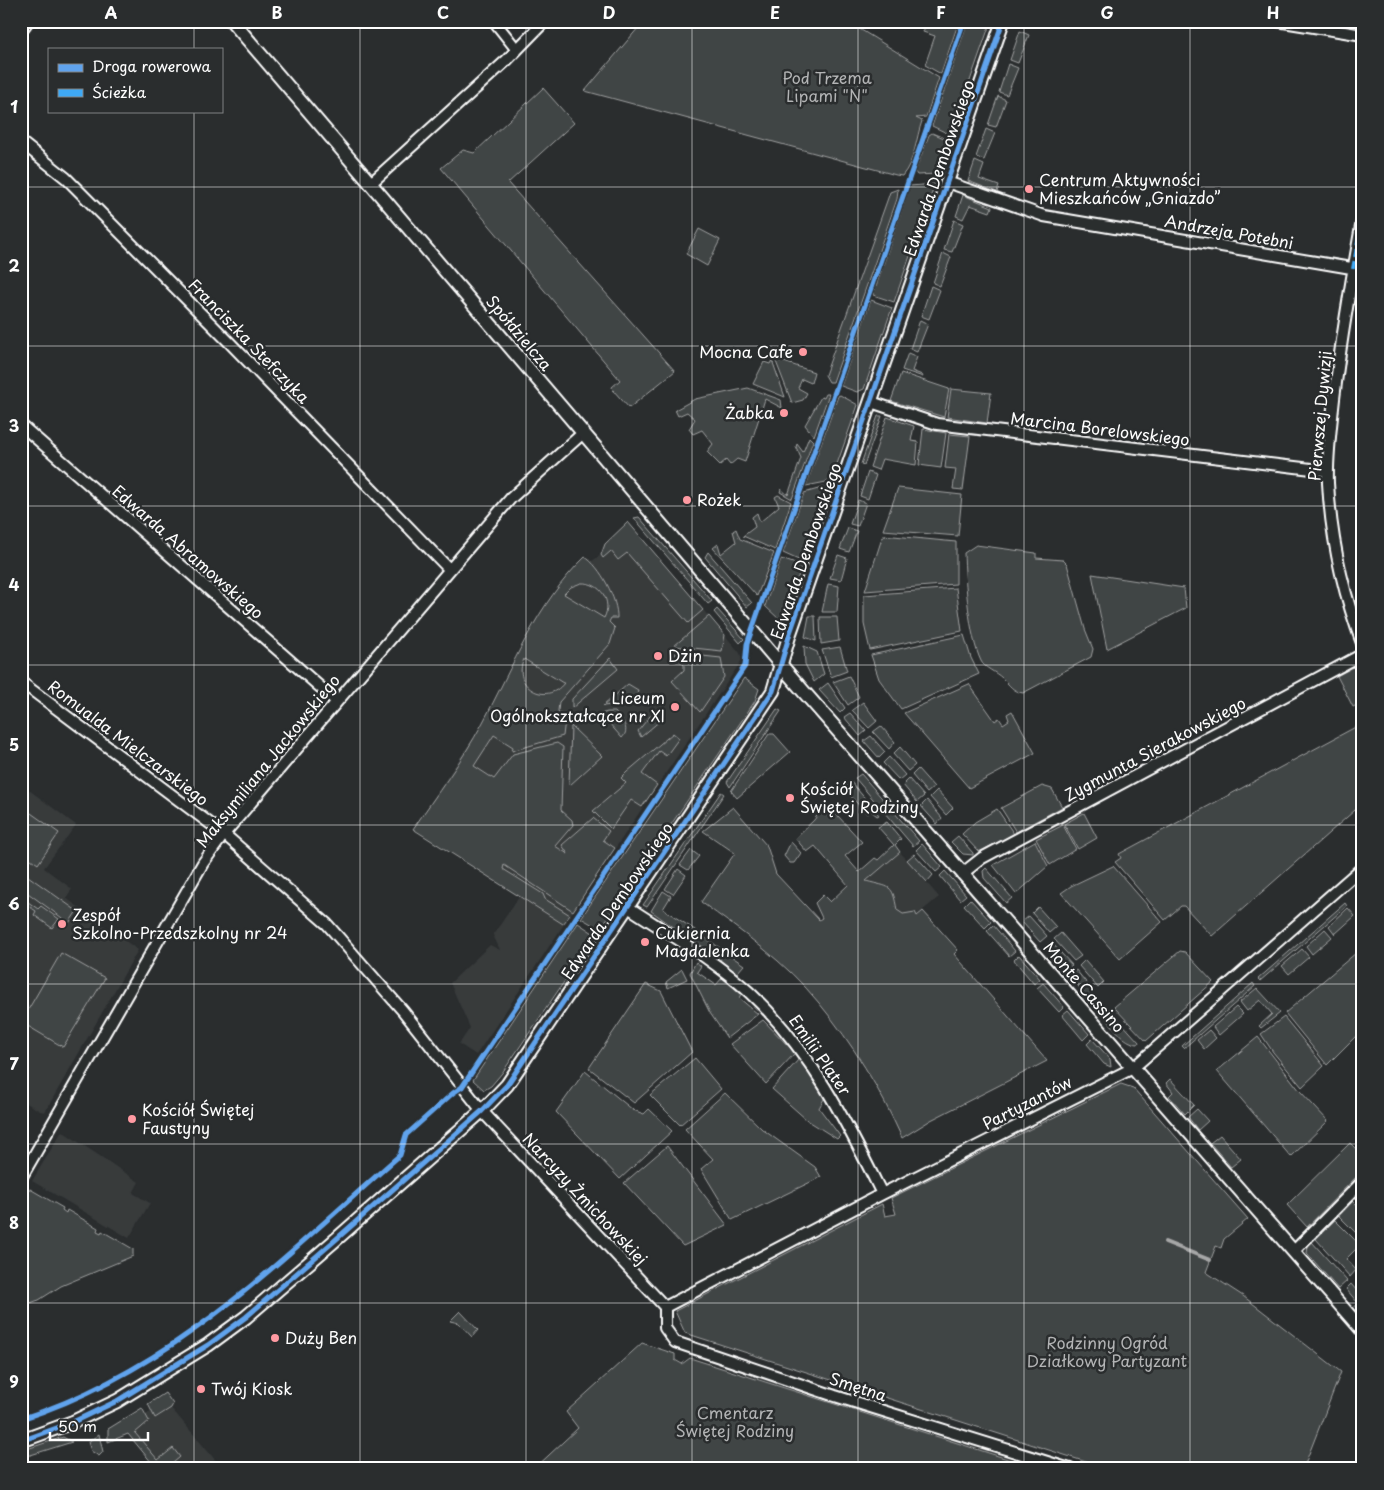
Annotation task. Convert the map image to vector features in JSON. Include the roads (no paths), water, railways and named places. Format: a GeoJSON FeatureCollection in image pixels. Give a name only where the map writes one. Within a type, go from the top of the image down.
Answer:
{"type":"FeatureCollection","features":[{"type":"Feature","properties":{"kind":"street"},"geometry":{"type":"LineString","coordinates":[[21,31],[28,21]]}},
{"type":"Feature","properties":{"kind":"street","name":"Spółdzielcza"},"geometry":{"type":"LineString","coordinates":[[232,21],[782,664]]}},
{"type":"Feature","properties":{"kind":"street"},"geometry":{"type":"LineString","coordinates":[[494,21],[517,50]]}},
{"type":"Feature","properties":{"kind":"street"},"geometry":{"type":"LineString","coordinates":[[370,184],[517,50],[545,21]]}},
{"type":"Feature","properties":{"kind":"street","name":"Edwarda Dembowskiego"},"geometry":{"type":"LineString","coordinates":[[21,1441],[73,1422],[117,1401],[206,1347],[246,1317],[333,1242],[482,1111],[507,1085],[771,695],[790,633],[1003,21]]}},
{"type":"Feature","properties":{"kind":"street"},"geometry":{"type":"LineString","coordinates":[[1277,21],[1363,35]]}},
{"type":"Feature","properties":{"kind":"street","name":"Franciszka Stefczyka"},"geometry":{"type":"LineString","coordinates":[[21,142],[60,172],[87,198],[449,569]]}},
{"type":"Feature","properties":{"kind":"street","name":"Andrzeja Potebni"},"geometry":{"type":"LineString","coordinates":[[948,182],[1044,216],[1358,269]]}},
{"type":"Feature","properties":{"kind":"street","name":"Pierwszej Dywizji"},"geometry":{"type":"LineString","coordinates":[[1363,215],[1358,269],[1336,377],[1328,471],[1331,517],[1338,566],[1349,608],[1363,646]]}},
{"type":"Feature","properties":{"kind":"street","name":"Marcina Borelowskiego"},"geometry":{"type":"LineString","coordinates":[[871,402],[937,424],[1328,471]]}},
{"type":"Feature","properties":{"kind":"street","name":"Edwarda Abramowskiego"},"geometry":{"type":"LineString","coordinates":[[21,425],[336,700]]}},
{"type":"Feature","properties":{"kind":"street","name":"Maksymiliana Jackowskiego"},"geometry":{"type":"LineString","coordinates":[[21,1178],[203,863],[224,834],[336,700],[511,498],[583,433]]}},
{"type":"Feature","properties":{"kind":"street","name":"Zygmunta Sierakowskiego"},"geometry":{"type":"LineString","coordinates":[[963,873],[982,858],[1363,654]]}},
{"type":"Feature","properties":{"kind":"street","name":"Monte Cassino"},"geometry":{"type":"LineString","coordinates":[[782,664],[1363,1331]]}},
{"type":"Feature","properties":{"kind":"street","name":"Romualda Mielczarskiego"},"geometry":{"type":"LineString","coordinates":[[21,682],[224,834],[327,924],[403,1011],[482,1111]]}},
{"type":"Feature","properties":{"kind":"street","name":"Partyzantów"},"geometry":{"type":"LineString","coordinates":[[665,1307],[882,1194],[1133,1068],[1363,867]]}},
{"type":"Feature","properties":{"kind":"street","name":"Emilii Plater"},"geometry":{"type":"LineString","coordinates":[[628,907],[735,980],[777,1020],[802,1050],[830,1093],[882,1194]]}},
{"type":"Feature","properties":{"kind":"street","name":"Narcyzy Żmichowskiej"},"geometry":{"type":"LineString","coordinates":[[482,1111],[665,1307]]}},
{"type":"Feature","properties":{"kind":"street"},"geometry":{"type":"LineString","coordinates":[[1294,1251],[1363,1181]]}},
{"type":"Feature","properties":{"kind":"street","name":"Smętna"},"geometry":{"type":"LineString","coordinates":[[665,1307],[665,1328],[675,1342],[830,1394],[1070,1469]]}},
{"type":"Feature","properties":{"kind":"waterway"},"geometry":{"type":"LineString","coordinates":[[1165,1242],[1210,1260]]}},
{"type":"Feature","properties":{"kind":"place","name":"Centrum Aktywności Mieszkańców „Gniazdo”"},"geometry":{"type":"Point","coordinates":[1029,189]}},
{"type":"Feature","properties":{"kind":"place","name":"Mocna Cafe"},"geometry":{"type":"Point","coordinates":[803,352]}},
{"type":"Feature","properties":{"kind":"place","name":"Żabka"},"geometry":{"type":"Point","coordinates":[784,413]}},
{"type":"Feature","properties":{"kind":"place","name":"Rożek"},"geometry":{"type":"Point","coordinates":[687,500]}},
{"type":"Feature","properties":{"kind":"place","name":"Dżin"},"geometry":{"type":"Point","coordinates":[658,656]}},
{"type":"Feature","properties":{"kind":"place","name":"Liceum Ogólnokształcące nr XI"},"geometry":{"type":"Point","coordinates":[675,707]}},
{"type":"Feature","properties":{"kind":"place","name":"Kościół Świętej Rodziny"},"geometry":{"type":"Point","coordinates":[790,798]}},
{"type":"Feature","properties":{"kind":"place","name":"Zespół Szkolno-Przedszkolny nr 24"},"geometry":{"type":"Point","coordinates":[62,924]}},
{"type":"Feature","properties":{"kind":"place","name":"Cukiernia Magdalenka"},"geometry":{"type":"Point","coordinates":[645,942]}},
{"type":"Feature","properties":{"kind":"place","name":"Kościół Świętej Faustyny"},"geometry":{"type":"Point","coordinates":[132,1119]}},
{"type":"Feature","properties":{"kind":"place","name":"Duży Ben"},"geometry":{"type":"Point","coordinates":[275,1338]}},
{"type":"Feature","properties":{"kind":"place","name":"Twój Kiosk"},"geometry":{"type":"Point","coordinates":[201,1389]}},
{"type":"Feature","properties":{"kind":"park label","name":"Pod Trzema Lipami \"N\""},"geometry":{"type":"Point","coordinates":[827,87]}},
{"type":"Feature","properties":{"kind":"park label","name":"Rodzinny Ogród Działkowy Partyzant"},"geometry":{"type":"Point","coordinates":[1107,1352]}},
{"type":"Feature","properties":{"kind":"park label","name":"Cmentarz Świętej Rodziny"},"geometry":{"type":"Point","coordinates":[735,1422]}}]}
